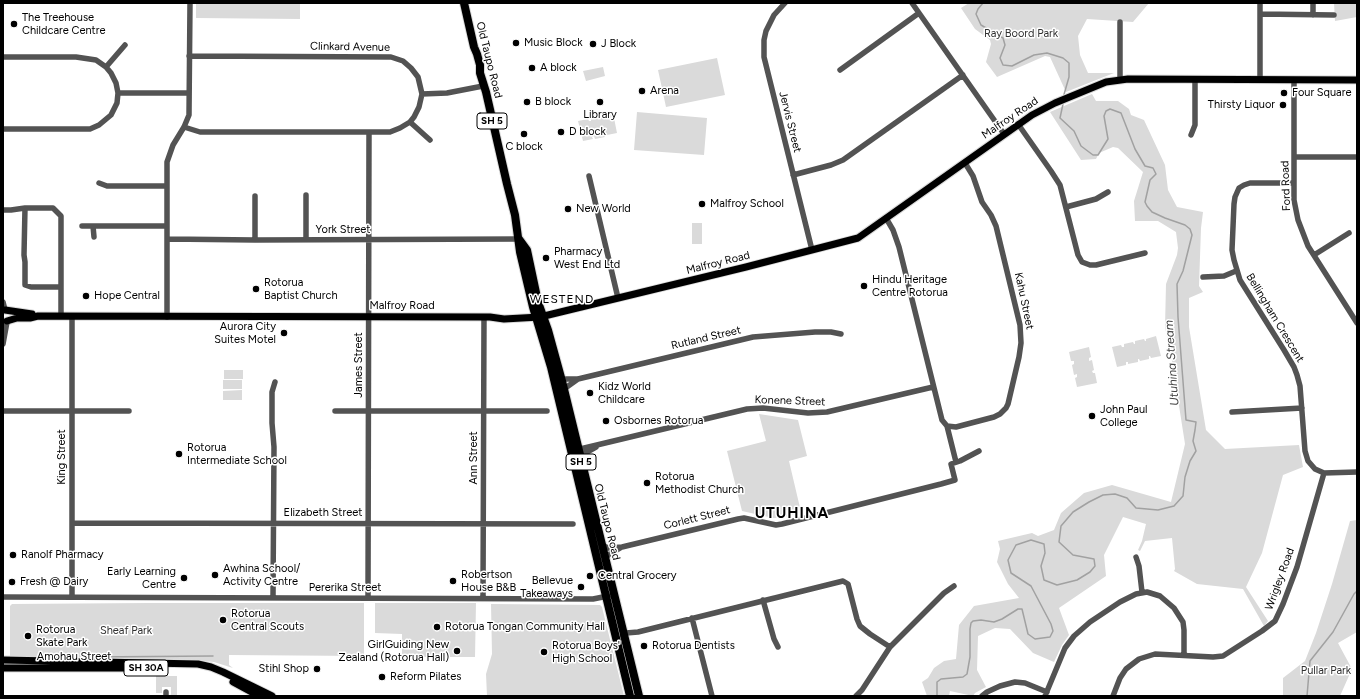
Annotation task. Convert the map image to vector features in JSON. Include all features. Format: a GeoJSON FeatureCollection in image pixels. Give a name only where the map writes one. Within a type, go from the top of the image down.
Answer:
{"type":"FeatureCollection","features":[{"type":"Feature","properties":{"kind":"highway","name":"Old Taupo Road"},"geometry":{"type":"LineString","coordinates":[[464,3],[514,209],[519,239],[527,250],[540,317],[560,385],[610,596],[639,696]]}},
{"type":"Feature","properties":{"kind":"highway","name":"Old Taupo Road"},"geometry":{"type":"LineString","coordinates":[[588,506],[602,545],[610,596]]}},
{"type":"Feature","properties":{"kind":"highway","name":"Old Taupo Road"},"geometry":{"type":"LineString","coordinates":[[622,640],[630,696]]}},
{"type":"Feature","properties":{"kind":"main road","name":"Malfroy Road"},"geometry":{"type":"LineString","coordinates":[[6,322],[17,318],[30,318],[38,316],[540,317],[858,238],[1018,124],[1055,102],[1101,83],[1120,79],[1357,80]]}},
{"type":"Feature","properties":{"kind":"main road","name":"Malfroy Road"},"geometry":{"type":"LineString","coordinates":[[4,310],[30,313],[38,316]]}},
{"type":"Feature","properties":{"kind":"main road"},"geometry":{"type":"LineString","coordinates":[[4,310],[9,315],[6,322]]}},
{"type":"Feature","properties":{"kind":"main road","name":"Amohau Street"},"geometry":{"type":"LineString","coordinates":[[3,660],[51,664],[196,669],[210,672],[222,677],[259,696]]}},
{"type":"Feature","properties":{"kind":"main road","name":"Amohau Street"},"geometry":{"type":"LineString","coordinates":[[3,668],[51,664],[198,664],[223,672],[272,696]]}},
{"type":"Feature","properties":{"kind":"street"},"geometry":{"type":"LineString","coordinates":[[167,316],[166,226],[168,157],[189,115],[190,3]]}},
{"type":"Feature","properties":{"kind":"street","name":"Jervis Street"},"geometry":{"type":"LineString","coordinates":[[785,3],[770,22],[764,40],[764,48],[766,65],[812,250]]}},
{"type":"Feature","properties":{"kind":"street"},"geometry":{"type":"LineString","coordinates":[[912,3],[1004,134]]}},
{"type":"Feature","properties":{"kind":"street"},"geometry":{"type":"LineString","coordinates":[[1260,3],[1260,80]]}},
{"type":"Feature","properties":{"kind":"street"},"geometry":{"type":"LineString","coordinates":[[1313,3],[1313,15]]}},
{"type":"Feature","properties":{"kind":"street"},"geometry":{"type":"LineString","coordinates":[[840,70],[919,13]]}},
{"type":"Feature","properties":{"kind":"street"},"geometry":{"type":"LineString","coordinates":[[1261,14],[1334,15]]}},
{"type":"Feature","properties":{"kind":"street"},"geometry":{"type":"LineString","coordinates":[[1120,22],[1120,79]]}},
{"type":"Feature","properties":{"kind":"street"},"geometry":{"type":"LineString","coordinates":[[106,66],[124,45]]}},
{"type":"Feature","properties":{"kind":"street","name":"Clinkard Avenue"},"geometry":{"type":"LineString","coordinates":[[189,56],[391,57],[403,61],[411,68],[418,78],[422,94]]}},
{"type":"Feature","properties":{"kind":"street"},"geometry":{"type":"LineString","coordinates":[[3,57],[83,57],[96,60],[106,66],[114,78],[118,93],[117,104],[110,115],[104,122],[94,127],[78,130],[3,129]]}},
{"type":"Feature","properties":{"kind":"street"},"geometry":{"type":"LineString","coordinates":[[793,175],[831,165],[843,160],[963,76]]}},
{"type":"Feature","properties":{"kind":"street"},"geometry":{"type":"LineString","coordinates":[[1191,135],[1195,125],[1195,79]]}},
{"type":"Feature","properties":{"kind":"street","name":"Ford Road"},"geometry":{"type":"LineString","coordinates":[[1294,80],[1294,183],[1295,205],[1298,220],[1304,238],[1314,256],[1357,323]]}},
{"type":"Feature","properties":{"kind":"street"},"geometry":{"type":"LineString","coordinates":[[184,127],[200,132],[384,132],[395,130],[410,122],[417,112],[422,94],[447,94],[483,86]]}},
{"type":"Feature","properties":{"kind":"street"},"geometry":{"type":"LineString","coordinates":[[118,93],[189,93]]}},
{"type":"Feature","properties":{"kind":"street"},"geometry":{"type":"LineString","coordinates":[[410,122],[430,140]]}},
{"type":"Feature","properties":{"kind":"street"},"geometry":{"type":"LineString","coordinates":[[1018,124],[1056,179],[1062,191],[1078,255],[1082,262],[1085,265],[1096,265],[1145,252]]}},
{"type":"Feature","properties":{"kind":"street","name":"James Street"},"geometry":{"type":"LineString","coordinates":[[368,598],[369,132]]}},
{"type":"Feature","properties":{"kind":"street"},"geometry":{"type":"LineString","coordinates":[[1294,157],[1357,157]]}},
{"type":"Feature","properties":{"kind":"street","name":"Kahu Street"},"geometry":{"type":"LineString","coordinates":[[946,425],[956,426],[994,417],[1003,412],[1008,404],[1021,343],[1019,320],[996,226],[991,215],[982,202],[973,176],[965,163]]}},
{"type":"Feature","properties":{"kind":"street"},"geometry":{"type":"LineString","coordinates":[[589,176],[618,298]]}},
{"type":"Feature","properties":{"kind":"street"},"geometry":{"type":"LineString","coordinates":[[99,183],[107,186],[167,186]]}},
{"type":"Feature","properties":{"kind":"street","name":"Bellingham Crescent"},"geometry":{"type":"LineString","coordinates":[[1294,183],[1250,183],[1239,188],[1234,204],[1232,250],[1236,272],[1240,280],[1294,367],[1300,386],[1306,457],[1312,467],[1324,473]]}},
{"type":"Feature","properties":{"kind":"street"},"geometry":{"type":"LineString","coordinates":[[1066,207],[1096,199],[1108,192]]}},
{"type":"Feature","properties":{"kind":"street"},"geometry":{"type":"LineString","coordinates":[[306,195],[306,240]]}},
{"type":"Feature","properties":{"kind":"street"},"geometry":{"type":"LineString","coordinates":[[255,196],[255,240]]}},
{"type":"Feature","properties":{"kind":"street"},"geometry":{"type":"LineString","coordinates":[[25,208],[25,285],[31,287],[61,287]]}},
{"type":"Feature","properties":{"kind":"street"},"geometry":{"type":"LineString","coordinates":[[3,210],[53,208],[61,216],[61,316]]}},
{"type":"Feature","properties":{"kind":"street"},"geometry":{"type":"LineString","coordinates":[[886,218],[894,230],[899,247],[933,387],[942,420],[946,425],[956,462],[979,451]]}},
{"type":"Feature","properties":{"kind":"street"},"geometry":{"type":"LineString","coordinates":[[82,226],[166,226]]}},
{"type":"Feature","properties":{"kind":"street"},"geometry":{"type":"LineString","coordinates":[[93,226],[94,237]]}},
{"type":"Feature","properties":{"kind":"street"},"geometry":{"type":"LineString","coordinates":[[1314,256],[1350,233]]}},
{"type":"Feature","properties":{"kind":"street","name":"York Street"},"geometry":{"type":"LineString","coordinates":[[167,240],[519,239]]}},
{"type":"Feature","properties":{"kind":"street"},"geometry":{"type":"LineString","coordinates":[[1203,277],[1224,276],[1236,272]]}},
{"type":"Feature","properties":{"kind":"street"},"geometry":{"type":"LineString","coordinates":[[3,302],[4,310]]}},
{"type":"Feature","properties":{"kind":"street","name":"King Street"},"geometry":{"type":"LineString","coordinates":[[72,316],[72,597]]}},
{"type":"Feature","properties":{"kind":"street","name":"Ann Street"},"geometry":{"type":"LineString","coordinates":[[483,598],[484,317]]}},
{"type":"Feature","properties":{"kind":"street"},"geometry":{"type":"LineString","coordinates":[[3,344],[6,322]]}},
{"type":"Feature","properties":{"kind":"street","name":"Rutland Street"},"geometry":{"type":"LineString","coordinates":[[560,385],[566,379],[578,379],[753,337],[820,332],[841,334]]}},
{"type":"Feature","properties":{"kind":"street"},"geometry":{"type":"LineString","coordinates":[[273,598],[274,447],[272,392],[275,382]]}},
{"type":"Feature","properties":{"kind":"street","name":"Konene Street"},"geometry":{"type":"LineString","coordinates":[[576,453],[746,409],[763,408],[808,413],[827,412],[933,387]]}},
{"type":"Feature","properties":{"kind":"street"},"geometry":{"type":"LineString","coordinates":[[1232,412],[1302,408]]}},
{"type":"Feature","properties":{"kind":"street"},"geometry":{"type":"LineString","coordinates":[[3,411],[129,411]]}},
{"type":"Feature","properties":{"kind":"street"},"geometry":{"type":"LineString","coordinates":[[334,411],[546,411]]}},
{"type":"Feature","properties":{"kind":"street","name":"Corlett Street"},"geometry":{"type":"LineString","coordinates":[[602,545],[608,548],[622,547],[744,518],[776,525],[782,524],[955,480],[951,464],[956,462]]}},
{"type":"Feature","properties":{"kind":"street"},"geometry":{"type":"LineString","coordinates":[[1324,473],[1357,472]]}},
{"type":"Feature","properties":{"kind":"street","name":"Wrigley Road"},"geometry":{"type":"LineString","coordinates":[[1113,696],[1120,678],[1126,669],[1139,658],[1154,654],[1213,657],[1223,656],[1262,631],[1274,621],[1283,604],[1297,567],[1324,473]]}},
{"type":"Feature","properties":{"kind":"street","name":"Elizabeth Street"},"geometry":{"type":"LineString","coordinates":[[72,523],[573,524]]}},
{"type":"Feature","properties":{"kind":"street","name":"Corlett Street"},"geometry":{"type":"LineString","coordinates":[[605,558],[622,547]]}},
{"type":"Feature","properties":{"kind":"street"},"geometry":{"type":"LineString","coordinates":[[1136,557],[1139,566],[1142,592]]}},
{"type":"Feature","properties":{"kind":"street"},"geometry":{"type":"LineString","coordinates":[[622,640],[626,633],[638,632],[763,600],[840,582],[846,582],[860,626],[890,647]]}},
{"type":"Feature","properties":{"kind":"street"},"geometry":{"type":"LineString","coordinates":[[856,696],[862,690],[890,647],[944,593],[954,586]]}},
{"type":"Feature","properties":{"kind":"street"},"geometry":{"type":"LineString","coordinates":[[982,696],[1000,686],[1015,682],[1026,683],[1046,694],[1065,648],[1079,631],[1120,602],[1142,592],[1160,596],[1167,601],[1179,615],[1183,622],[1184,630],[1184,655]]}},
{"type":"Feature","properties":{"kind":"street","name":"Pererika Street"},"geometry":{"type":"LineString","coordinates":[[3,597],[593,599],[610,596]]}},
{"type":"Feature","properties":{"kind":"street"},"geometry":{"type":"LineString","coordinates":[[763,600],[774,640],[778,647]]}},
{"type":"Feature","properties":{"kind":"street"},"geometry":{"type":"LineString","coordinates":[[692,618],[712,696]]}},
{"type":"Feature","properties":{"kind":"green space"},"geometry":{"type":"Polygon","coordinates":[[[196,3],[300,3],[300,19],[196,18],[196,3]]]}},
{"type":"Feature","properties":{"kind":"green space","name":"Ray Boord Park"},"geometry":{"type":"Polygon","coordinates":[[[969,3],[1149,3],[1133,22],[1087,19],[1078,36],[1080,55],[1088,73],[1114,73],[1066,92],[1050,57],[1045,56],[997,77],[986,62],[991,44],[990,40],[975,29],[961,8],[969,3]]]}},
{"type":"Feature","properties":{"kind":"green space"},"geometry":{"type":"Polygon","coordinates":[[[1334,3],[1357,3],[1357,17],[1335,21],[1334,3]]]}},
{"type":"Feature","properties":{"kind":"green space"},"geometry":{"type":"Polygon","coordinates":[[[717,58],[725,95],[666,107],[658,70],[717,58]]]}},
{"type":"Feature","properties":{"kind":"green space"},"geometry":{"type":"Polygon","coordinates":[[[603,67],[605,76],[586,81],[583,71],[603,67]]]}},
{"type":"Feature","properties":{"kind":"green space"},"geometry":{"type":"Polygon","coordinates":[[[1092,94],[1096,101],[1118,101],[1129,109],[1131,115],[1144,120],[1165,165],[1168,190],[1177,207],[1203,212],[1199,286],[1203,292],[1189,298],[1189,327],[1206,430],[1225,449],[1299,445],[1303,467],[1283,475],[1262,553],[1246,587],[1268,621],[1264,626],[1243,589],[1197,584],[1174,571],[1172,538],[1145,541],[1140,551],[1138,550],[1146,524],[1123,517],[1104,555],[1106,576],[1059,608],[1069,635],[1062,645],[1054,662],[1033,653],[1010,629],[995,628],[978,636],[977,670],[986,687],[975,693],[973,696],[950,691],[949,696],[927,696],[922,682],[928,678],[934,668],[944,661],[956,659],[959,625],[974,606],[1019,598],[1008,584],[997,562],[1000,549],[998,541],[1032,533],[1038,536],[1054,530],[1061,513],[1084,493],[1112,485],[1171,502],[1185,444],[1165,327],[1166,284],[1177,255],[1178,248],[1176,232],[1158,221],[1135,221],[1134,201],[1143,172],[1118,148],[1113,147],[1099,153],[1096,159],[1081,160],[1050,112],[1092,94]]]}},
{"type":"Feature","properties":{"kind":"green space"},"geometry":{"type":"Polygon","coordinates":[[[637,112],[707,118],[704,155],[634,150],[637,112]]]}},
{"type":"Feature","properties":{"kind":"green space"},"geometry":{"type":"Polygon","coordinates":[[[613,113],[617,133],[607,135],[607,133],[605,134],[605,137],[595,139],[594,136],[592,137],[593,139],[583,141],[578,121],[588,119],[591,121],[591,119],[603,118],[603,115],[613,113]]]}},
{"type":"Feature","properties":{"kind":"green space"},"geometry":{"type":"Polygon","coordinates":[[[692,223],[702,223],[702,244],[692,244],[692,223]]]}},
{"type":"Feature","properties":{"kind":"green space"},"geometry":{"type":"Polygon","coordinates":[[[1156,336],[1161,356],[1151,358],[1149,356],[1149,359],[1140,361],[1138,359],[1138,362],[1128,364],[1128,362],[1126,362],[1126,365],[1117,367],[1112,347],[1121,345],[1124,347],[1124,344],[1133,342],[1135,344],[1135,341],[1144,339],[1146,341],[1146,339],[1156,336]]]}},
{"type":"Feature","properties":{"kind":"green space"},"geometry":{"type":"Polygon","coordinates":[[[1089,347],[1091,357],[1089,358],[1089,361],[1092,360],[1094,370],[1092,371],[1095,373],[1097,383],[1077,387],[1075,378],[1077,377],[1077,374],[1074,375],[1072,365],[1074,364],[1074,361],[1071,361],[1069,352],[1089,347]]]}},
{"type":"Feature","properties":{"kind":"green space"},"geometry":{"type":"Polygon","coordinates":[[[224,370],[243,370],[243,379],[224,379],[224,370]]]}},
{"type":"Feature","properties":{"kind":"green space"},"geometry":{"type":"Polygon","coordinates":[[[223,380],[242,380],[242,389],[223,389],[223,380]]]}},
{"type":"Feature","properties":{"kind":"green space"},"geometry":{"type":"Polygon","coordinates":[[[242,390],[242,400],[223,400],[223,391],[242,390]]]}},
{"type":"Feature","properties":{"kind":"green space"},"geometry":{"type":"Polygon","coordinates":[[[759,414],[798,420],[807,456],[789,461],[801,512],[781,518],[773,518],[742,511],[727,451],[766,441],[759,414]]]}},
{"type":"Feature","properties":{"kind":"green space","name":"Pullar Park"},"geometry":{"type":"Polygon","coordinates":[[[1357,520],[1357,632],[1338,643],[1352,669],[1340,696],[1283,696],[1283,678],[1305,661],[1332,584],[1350,521],[1357,520]]]}},
{"type":"Feature","properties":{"kind":"green space","name":"Sheaf Park"},"geometry":{"type":"Polygon","coordinates":[[[364,603],[364,656],[229,655],[229,665],[233,668],[214,662],[195,660],[10,656],[10,606],[12,604],[364,603]]]}},
{"type":"Feature","properties":{"kind":"green space"},"geometry":{"type":"Polygon","coordinates":[[[375,603],[476,603],[475,657],[402,657],[402,634],[375,633],[375,603]]]}},
{"type":"Feature","properties":{"kind":"green space","name":"Rotorua Boys' High School"},"geometry":{"type":"Polygon","coordinates":[[[491,604],[600,605],[602,607],[624,696],[487,696],[486,674],[492,654],[491,604]]]}},
{"type":"Feature","properties":{"kind":"green space"},"geometry":{"type":"Polygon","coordinates":[[[156,676],[177,676],[177,696],[170,696],[171,687],[162,687],[162,693],[156,693],[156,676]]]}},
{"type":"Feature","properties":{"kind":"waterway","name":"Utuhina Stream"},"geometry":{"type":"LineString","coordinates":[[983,3],[976,14],[981,25],[1003,38],[1005,45],[1000,58],[1003,65],[1012,66],[1034,55],[1047,53],[1063,58],[1069,63],[1069,77],[1063,98]]}},
{"type":"Feature","properties":{"kind":"waterway","name":"Utuhina Stream"},"geometry":{"type":"LineString","coordinates":[[937,696],[937,682],[941,679],[963,677],[967,674],[970,657],[970,629],[973,621],[981,620],[994,622],[1018,609],[1022,609],[1028,634],[1035,639],[1050,637],[1053,631],[1051,624],[1031,586],[1011,573],[1008,560],[1016,545],[1031,540],[1044,544],[1045,553],[1041,566],[1044,580],[1057,585],[1077,580],[1090,572],[1095,566],[1094,559],[1073,555],[1059,542],[1061,526],[1073,512],[1103,495],[1115,494],[1127,498],[1136,508],[1158,510],[1174,506],[1183,496],[1185,477],[1190,461],[1196,451],[1193,441],[1196,422],[1186,420],[1177,284],[1183,271],[1192,235],[1190,229],[1185,225],[1152,212],[1147,206],[1145,202],[1150,180],[1156,174],[1153,168],[1145,166],[1135,149],[1121,113],[1110,109],[1106,111],[1104,116],[1108,139],[1098,155],[1093,155],[1081,146],[1074,131],[1060,118],[1063,104]]}},
{"type":"Feature","properties":{"kind":"waterway"},"geometry":{"type":"LineString","coordinates":[[1307,696],[1310,661],[1333,632],[1357,591]]}},
{"type":"Feature","properties":{"kind":"waterway"},"geometry":{"type":"LineString","coordinates":[[90,657],[213,656]]}},
{"type":"Feature","properties":{"kind":"place","name":"The Treehouse Childcare Centre"},"geometry":{"type":"Point","coordinates":[14,24]}},
{"type":"Feature","properties":{"kind":"place","name":"Music Block"},"geometry":{"type":"Point","coordinates":[516,43]}},
{"type":"Feature","properties":{"kind":"place","name":"J Block"},"geometry":{"type":"Point","coordinates":[593,44]}},
{"type":"Feature","properties":{"kind":"place","name":"A block"},"geometry":{"type":"Point","coordinates":[532,68]}},
{"type":"Feature","properties":{"kind":"place","name":"Arena"},"geometry":{"type":"Point","coordinates":[642,91]}},
{"type":"Feature","properties":{"kind":"place","name":"Four Square"},"geometry":{"type":"Point","coordinates":[1284,93]}},
{"type":"Feature","properties":{"kind":"place","name":"B block"},"geometry":{"type":"Point","coordinates":[527,102]}},
{"type":"Feature","properties":{"kind":"place","name":"Library"},"geometry":{"type":"Point","coordinates":[600,102]}},
{"type":"Feature","properties":{"kind":"place","name":"Thirsty Liquor"},"geometry":{"type":"Point","coordinates":[1283,105]}},
{"type":"Feature","properties":{"kind":"place","name":"D block"},"geometry":{"type":"Point","coordinates":[561,132]}},
{"type":"Feature","properties":{"kind":"place","name":"C block"},"geometry":{"type":"Point","coordinates":[524,134]}},
{"type":"Feature","properties":{"kind":"place","name":"Malfroy School"},"geometry":{"type":"Point","coordinates":[702,204]}},
{"type":"Feature","properties":{"kind":"place","name":"New World"},"geometry":{"type":"Point","coordinates":[568,209]}},
{"type":"Feature","properties":{"kind":"place","name":"Pharmacy West End Ltd"},"geometry":{"type":"Point","coordinates":[546,258]}},
{"type":"Feature","properties":{"kind":"place","name":"Hindu Heritage Centre Rotorua"},"geometry":{"type":"Point","coordinates":[864,286]}},
{"type":"Feature","properties":{"kind":"place","name":"Rotorua Baptist Church"},"geometry":{"type":"Point","coordinates":[256,289]}},
{"type":"Feature","properties":{"kind":"place","name":"Hope Central"},"geometry":{"type":"Point","coordinates":[86,296]}},
{"type":"Feature","properties":{"kind":"place","name":"Aurora City Suites Motel"},"geometry":{"type":"Point","coordinates":[284,333]}},
{"type":"Feature","properties":{"kind":"place","name":"Kidz World Childcare"},"geometry":{"type":"Point","coordinates":[590,393]}},
{"type":"Feature","properties":{"kind":"place","name":"John Paul College"},"geometry":{"type":"Point","coordinates":[1092,416]}},
{"type":"Feature","properties":{"kind":"place","name":"Osbornes Rotorua"},"geometry":{"type":"Point","coordinates":[606,421]}},
{"type":"Feature","properties":{"kind":"place","name":"Rotorua Intermediate School"},"geometry":{"type":"Point","coordinates":[179,454]}},
{"type":"Feature","properties":{"kind":"place","name":"Rotorua Methodist Church"},"geometry":{"type":"Point","coordinates":[647,483]}},
{"type":"Feature","properties":{"kind":"place","name":"Ranolf Pharmacy"},"geometry":{"type":"Point","coordinates":[13,555]}},
{"type":"Feature","properties":{"kind":"place","name":"Awhina School/ Activity Centre"},"geometry":{"type":"Point","coordinates":[215,575]}},
{"type":"Feature","properties":{"kind":"place","name":"Central Grocery"},"geometry":{"type":"Point","coordinates":[590,576]}},
{"type":"Feature","properties":{"kind":"place","name":"Early Learning Centre"},"geometry":{"type":"Point","coordinates":[184,578]}},
{"type":"Feature","properties":{"kind":"place","name":"Robertson House B&B"},"geometry":{"type":"Point","coordinates":[453,581]}},
{"type":"Feature","properties":{"kind":"place","name":"Fresh @ Dairy"},"geometry":{"type":"Point","coordinates":[12,582]}},
{"type":"Feature","properties":{"kind":"place","name":"Bellevue Takeaways"},"geometry":{"type":"Point","coordinates":[581,587]}},
{"type":"Feature","properties":{"kind":"place","name":"Rotorua Central Scouts"},"geometry":{"type":"Point","coordinates":[223,620]}},
{"type":"Feature","properties":{"kind":"place","name":"Rotorua Tongan Community Hall"},"geometry":{"type":"Point","coordinates":[437,627]}},
{"type":"Feature","properties":{"kind":"place","name":"Rotorua Skate Park"},"geometry":{"type":"Point","coordinates":[28,636]}},
{"type":"Feature","properties":{"kind":"place","name":"Rotorua Dentists"},"geometry":{"type":"Point","coordinates":[644,646]}},
{"type":"Feature","properties":{"kind":"place","name":"GirlGuiding New Zealand (Rotorua Hall)"},"geometry":{"type":"Point","coordinates":[457,651]}},
{"type":"Feature","properties":{"kind":"place","name":"Rotorua Boys' High School"},"geometry":{"type":"Point","coordinates":[544,652]}},
{"type":"Feature","properties":{"kind":"place","name":"Stihl Shop"},"geometry":{"type":"Point","coordinates":[317,669]}},
{"type":"Feature","properties":{"kind":"place","name":"Reform Pilates"},"geometry":{"type":"Point","coordinates":[382,677]}},
{"type":"Feature","properties":{"kind":"district","name":"WESTEND"},"geometry":{"type":"Point","coordinates":[562,299]}},
{"type":"Feature","properties":{"kind":"district","name":"UTUHINA"},"geometry":{"type":"Point","coordinates":[792,514]}}]}
